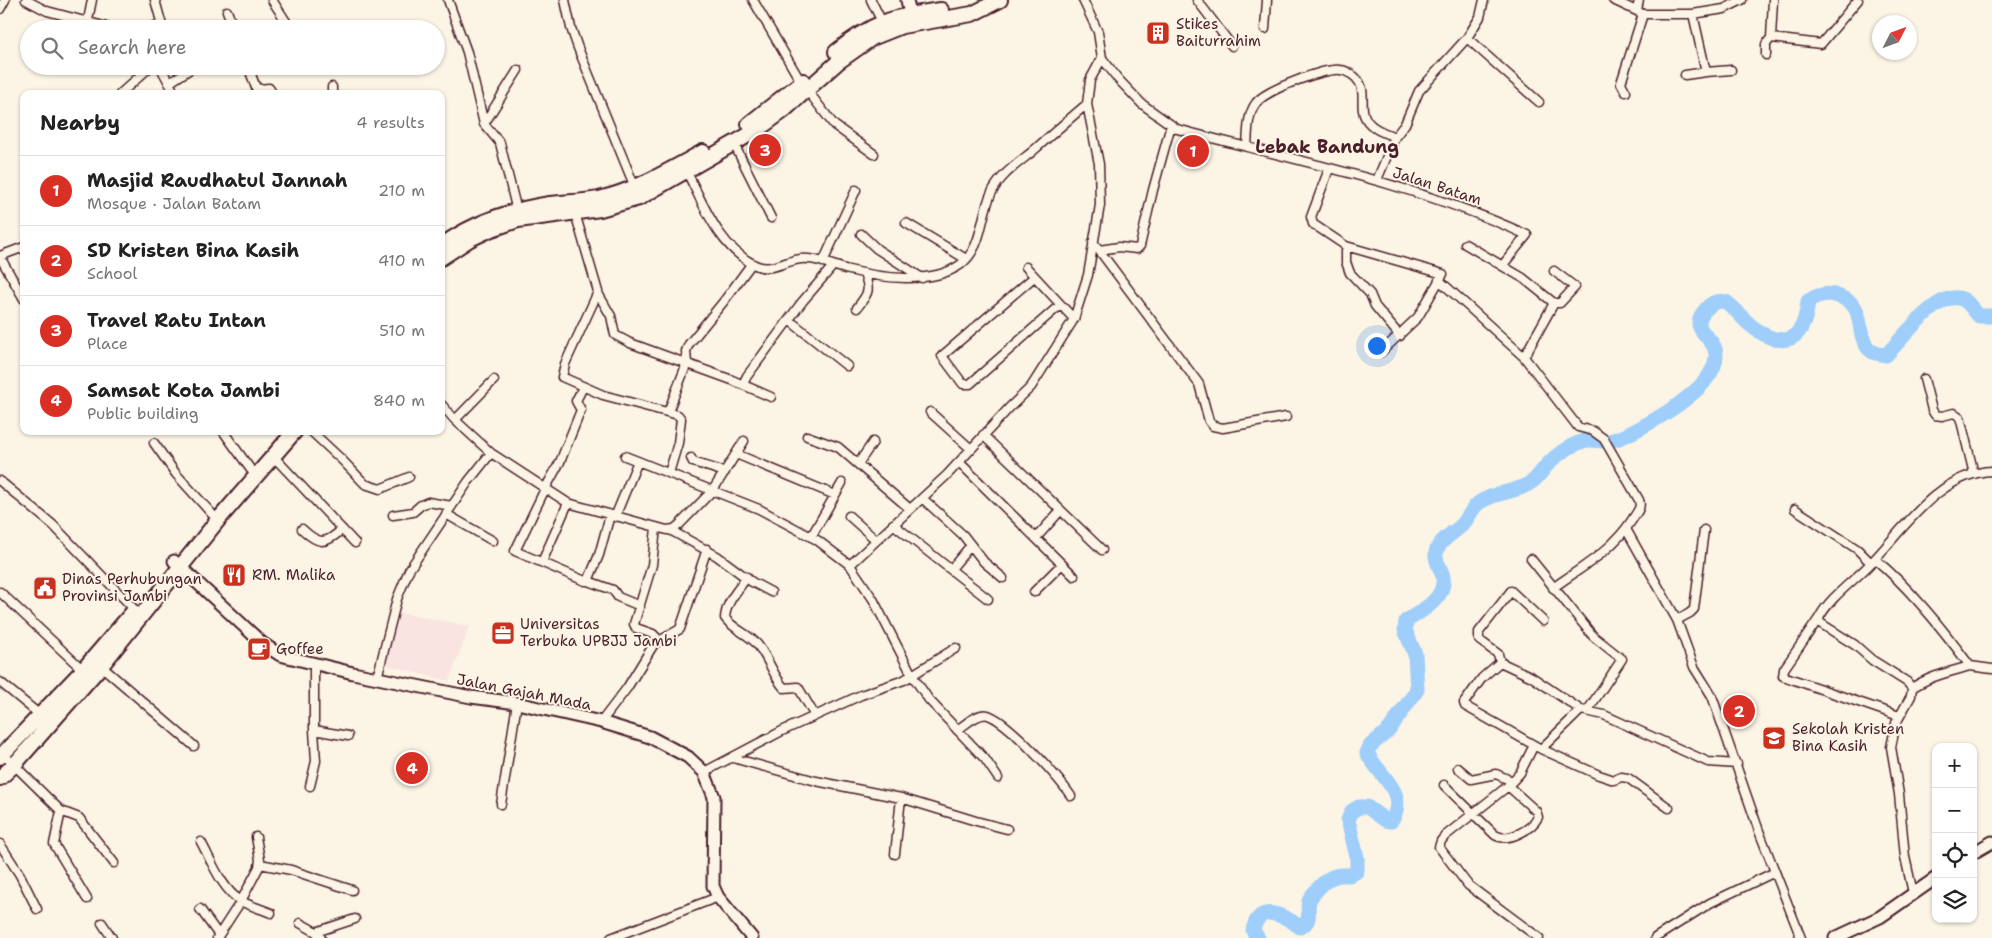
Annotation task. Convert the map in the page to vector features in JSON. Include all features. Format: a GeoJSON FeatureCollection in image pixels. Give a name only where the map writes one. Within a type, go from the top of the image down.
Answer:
{"type":"FeatureCollection","features":[{"type":"Feature","properties":{"kind":"highway"},"geometry":{"type":"LineString","coordinates":[[445,255],[470,239],[518,220],[600,209],[687,172],[734,144],[783,111],[804,86],[851,40],[882,22],[909,7],[959,8],[984,0]]}},
{"type":"Feature","properties":{"kind":"highway"},"geometry":{"type":"LineString","coordinates":[[445,243],[465,230],[485,221],[517,212],[548,204],[637,193],[677,166],[752,122],[856,47],[887,30],[915,23],[972,14],[1000,0]]}},
{"type":"Feature","properties":{"kind":"highway"},"geometry":{"type":"LineString","coordinates":[[4,765],[97,662],[177,564],[212,514],[281,435]]}},
{"type":"Feature","properties":{"kind":"highway"},"geometry":{"type":"LineString","coordinates":[[4,765],[40,715],[83,670],[97,662],[134,610],[218,520],[292,435]]}},
{"type":"Feature","properties":{"kind":"main road","name":"Jalan Gajah Mada"},"geometry":{"type":"LineString","coordinates":[[177,564],[280,655],[314,665],[466,696],[516,703],[601,722],[635,732],[688,757],[704,772],[714,797],[712,876],[718,897],[752,938]]}},
{"type":"Feature","properties":{"kind":"main road"},"geometry":{"type":"LineString","coordinates":[[1977,851],[1992,842]]}},
{"type":"Feature","properties":{"kind":"main road"},"geometry":{"type":"LineString","coordinates":[[1843,937],[1880,917],[1932,881]]}},
{"type":"Feature","properties":{"kind":"street"},"geometry":{"type":"LineString","coordinates":[[0,9],[5,0]]}},
{"type":"Feature","properties":{"kind":"street"},"geometry":{"type":"LineString","coordinates":[[26,0],[47,11],[88,20],[92,0]]}},
{"type":"Feature","properties":{"kind":"street"},"geometry":{"type":"LineString","coordinates":[[155,0],[160,20]]}},
{"type":"Feature","properties":{"kind":"street"},"geometry":{"type":"LineString","coordinates":[[272,0],[281,20]]}},
{"type":"Feature","properties":{"kind":"street"},"geometry":{"type":"LineString","coordinates":[[448,0],[467,52],[484,124],[500,144],[517,212]]}},
{"type":"Feature","properties":{"kind":"street"},"geometry":{"type":"LineString","coordinates":[[566,0],[571,28],[578,48],[637,193]]}},
{"type":"Feature","properties":{"kind":"street"},"geometry":{"type":"LineString","coordinates":[[753,0],[804,86],[834,125],[874,154]]}},
{"type":"Feature","properties":{"kind":"street"},"geometry":{"type":"LineString","coordinates":[[871,0],[882,22]]}},
{"type":"Feature","properties":{"kind":"street","name":"Jalan Batam"},"geometry":{"type":"LineString","coordinates":[[1083,0],[1098,32],[1102,58],[1118,79],[1142,104],[1171,126],[1247,148],[1376,180],[1479,214],[1527,235],[1502,266]]}},
{"type":"Feature","properties":{"kind":"street"},"geometry":{"type":"LineString","coordinates":[[1197,0],[1232,46]]}},
{"type":"Feature","properties":{"kind":"street"},"geometry":{"type":"LineString","coordinates":[[1264,29],[1267,0]]}},
{"type":"Feature","properties":{"kind":"street"},"geometry":{"type":"LineString","coordinates":[[1376,180],[1395,137],[1405,124],[1419,91],[1467,38],[1480,17],[1484,0]]}},
{"type":"Feature","properties":{"kind":"street"},"geometry":{"type":"LineString","coordinates":[[1613,0],[1640,12],[1693,14],[1724,9],[1742,0]]}},
{"type":"Feature","properties":{"kind":"street"},"geometry":{"type":"LineString","coordinates":[[1626,92],[1622,83],[1640,12],[1639,0]]}},
{"type":"Feature","properties":{"kind":"street"},"geometry":{"type":"LineString","coordinates":[[1766,54],[1766,44],[1771,38],[1773,0]]}},
{"type":"Feature","properties":{"kind":"street"},"geometry":{"type":"LineString","coordinates":[[1771,38],[1821,44],[1858,0]]}},
{"type":"Feature","properties":{"kind":"street"},"geometry":{"type":"LineString","coordinates":[[227,11],[230,20]]}},
{"type":"Feature","properties":{"kind":"street"},"geometry":{"type":"LineString","coordinates":[[1693,14],[1706,72]]}},
{"type":"Feature","properties":{"kind":"street"},"geometry":{"type":"LineString","coordinates":[[1467,38],[1538,102]]}},
{"type":"Feature","properties":{"kind":"street"},"geometry":{"type":"LineString","coordinates":[[850,565],[937,484],[983,434],[1031,387],[1074,319],[1088,275],[1100,205],[1099,164],[1087,104],[1090,80],[1102,58]]}},
{"type":"Feature","properties":{"kind":"street"},"geometry":{"type":"LineString","coordinates":[[484,124],[518,70]]}},
{"type":"Feature","properties":{"kind":"street"},"geometry":{"type":"LineString","coordinates":[[1247,148],[1252,109],[1263,95],[1282,86],[1341,70],[1353,75],[1364,90],[1364,115],[1368,122],[1379,130],[1395,137]]}},
{"type":"Feature","properties":{"kind":"street"},"geometry":{"type":"LineString","coordinates":[[1684,75],[1730,70]]}},
{"type":"Feature","properties":{"kind":"street"},"geometry":{"type":"LineString","coordinates":[[124,90],[141,75]]}},
{"type":"Feature","properties":{"kind":"street"},"geometry":{"type":"LineString","coordinates":[[165,75],[173,90]]}},
{"type":"Feature","properties":{"kind":"street"},"geometry":{"type":"LineString","coordinates":[[169,83],[181,75]]}},
{"type":"Feature","properties":{"kind":"street"},"geometry":{"type":"LineString","coordinates":[[251,75],[256,88],[269,88],[270,90]]}},
{"type":"Feature","properties":{"kind":"street"},"geometry":{"type":"LineString","coordinates":[[687,172],[721,236],[732,249],[752,263],[767,268],[802,258],[864,273],[897,278],[922,278],[955,267],[966,259],[978,242],[987,205],[1000,179],[1087,104]]}},
{"type":"Feature","properties":{"kind":"street"},"geometry":{"type":"LineString","coordinates":[[1099,250],[1119,247],[1139,248],[1152,190],[1171,126]]}},
{"type":"Feature","properties":{"kind":"street"},"geometry":{"type":"LineString","coordinates":[[734,144],[771,218]]}},
{"type":"Feature","properties":{"kind":"street"},"geometry":{"type":"LineString","coordinates":[[1329,169],[1311,217],[1311,222],[1346,246],[1443,274],[1418,317],[1381,352]]}},
{"type":"Feature","properties":{"kind":"street"},"geometry":{"type":"LineString","coordinates":[[741,384],[828,264],[856,190]]}},
{"type":"Feature","properties":{"kind":"street"},"geometry":{"type":"LineString","coordinates":[[575,213],[598,292],[611,316],[613,333],[618,338],[732,380],[771,397]]}},
{"type":"Feature","properties":{"kind":"street"},"geometry":{"type":"LineString","coordinates":[[906,224],[966,259]]}},
{"type":"Feature","properties":{"kind":"street"},"geometry":{"type":"LineString","coordinates":[[861,234],[877,249],[922,278]]}},
{"type":"Feature","properties":{"kind":"street"},"geometry":{"type":"LineString","coordinates":[[1093,242],[1199,384],[1209,421],[1214,426],[1223,428],[1286,417]]}},
{"type":"Feature","properties":{"kind":"street"},"geometry":{"type":"LineString","coordinates":[[1465,244],[1523,278],[1554,303],[1560,303],[1575,287],[1554,271]]}},
{"type":"Feature","properties":{"kind":"street"},"geometry":{"type":"LineString","coordinates":[[1346,246],[1346,262],[1350,273],[1370,294],[1376,306],[1400,336]]}},
{"type":"Feature","properties":{"kind":"street"},"geometry":{"type":"LineString","coordinates":[[20,249],[0,256],[20,293]]}},
{"type":"Feature","properties":{"kind":"street"},"geometry":{"type":"LineString","coordinates":[[668,412],[687,363],[686,351],[689,344],[752,263]]}},
{"type":"Feature","properties":{"kind":"street"},"geometry":{"type":"LineString","coordinates":[[1026,267],[1074,319]]}},
{"type":"Feature","properties":{"kind":"street"},"geometry":{"type":"LineString","coordinates":[[857,308],[869,290],[864,273]]}},
{"type":"Feature","properties":{"kind":"street"},"geometry":{"type":"LineString","coordinates":[[1034,277],[942,356],[963,384],[970,384],[1060,305]]}},
{"type":"Feature","properties":{"kind":"street"},"geometry":{"type":"LineString","coordinates":[[1439,280],[1524,357],[1578,427],[1593,430],[1604,439],[1640,503],[1640,508],[1626,529],[1595,559],[1553,588]]}},
{"type":"Feature","properties":{"kind":"street"},"geometry":{"type":"LineString","coordinates":[[598,292],[565,364],[563,378],[605,396],[678,415],[681,419],[678,443],[669,473]]}},
{"type":"Feature","properties":{"kind":"street"},"geometry":{"type":"LineString","coordinates":[[1524,357],[1554,303]]}},
{"type":"Feature","properties":{"kind":"street"},"geometry":{"type":"LineString","coordinates":[[789,320],[847,366]]}},
{"type":"Feature","properties":{"kind":"street"},"geometry":{"type":"LineString","coordinates":[[1924,378],[1935,415],[1942,416],[1954,413],[1960,416],[1974,474]]}},
{"type":"Feature","properties":{"kind":"street"},"geometry":{"type":"LineString","coordinates":[[455,420],[494,380]]}},
{"type":"Feature","properties":{"kind":"street"},"geometry":{"type":"LineString","coordinates":[[584,386],[576,401],[581,410],[560,462],[544,489],[515,550],[586,581],[613,590],[618,597],[640,606]]}},
{"type":"Feature","properties":{"kind":"street"},"geometry":{"type":"LineString","coordinates":[[445,409],[491,453],[568,503],[656,528],[670,530],[707,550],[771,592]]}},
{"type":"Feature","properties":{"kind":"street"},"geometry":{"type":"LineString","coordinates":[[930,412],[971,449]]}},
{"type":"Feature","properties":{"kind":"street"},"geometry":{"type":"LineString","coordinates":[[983,434],[1102,550]]}},
{"type":"Feature","properties":{"kind":"street"},"geometry":{"type":"LineString","coordinates":[[226,435],[251,470]]}},
{"type":"Feature","properties":{"kind":"street"},"geometry":{"type":"LineString","coordinates":[[316,435],[364,484],[382,489],[409,477]]}},
{"type":"Feature","properties":{"kind":"street"},"geometry":{"type":"LineString","coordinates":[[807,436],[838,447],[910,509]]}},
{"type":"Feature","properties":{"kind":"street"},"geometry":{"type":"LineString","coordinates":[[670,530],[679,525],[713,490],[744,440]]}},
{"type":"Feature","properties":{"kind":"street"},"geometry":{"type":"LineString","coordinates":[[858,464],[873,442]]}},
{"type":"Feature","properties":{"kind":"street"},"geometry":{"type":"LineString","coordinates":[[154,443],[176,474],[212,514]]}},
{"type":"Feature","properties":{"kind":"street"},"geometry":{"type":"LineString","coordinates":[[377,678],[390,621],[402,585],[415,560],[446,514],[491,453]]}},
{"type":"Feature","properties":{"kind":"street"},"geometry":{"type":"LineString","coordinates":[[736,454],[835,495]]}},
{"type":"Feature","properties":{"kind":"street"},"geometry":{"type":"LineString","coordinates":[[624,456],[759,509],[810,537],[850,565],[873,599],[912,676],[929,700],[984,759],[998,778]]}},
{"type":"Feature","properties":{"kind":"street"},"geometry":{"type":"LineString","coordinates":[[274,457],[355,543]]}},
{"type":"Feature","properties":{"kind":"street"},"geometry":{"type":"LineString","coordinates":[[691,458],[693,462],[725,472]]}},
{"type":"Feature","properties":{"kind":"street"},"geometry":{"type":"LineString","coordinates":[[588,581],[600,555],[612,516],[638,461]]}},
{"type":"Feature","properties":{"kind":"street"},"geometry":{"type":"LineString","coordinates":[[959,462],[1074,576]]}},
{"type":"Feature","properties":{"kind":"street"},"geometry":{"type":"LineString","coordinates":[[1899,716],[1783,676],[1784,669],[1828,605],[1873,561],[1912,516],[1959,480],[1980,472],[1992,471]]}},
{"type":"Feature","properties":{"kind":"street"},"geometry":{"type":"LineString","coordinates":[[0,481],[53,525],[134,610]]}},
{"type":"Feature","properties":{"kind":"street"},"geometry":{"type":"LineString","coordinates":[[810,537],[842,483]]}},
{"type":"Feature","properties":{"kind":"street"},"geometry":{"type":"LineString","coordinates":[[922,498],[963,534],[984,562],[1003,578]]}},
{"type":"Feature","properties":{"kind":"street"},"geometry":{"type":"LineString","coordinates":[[392,515],[413,512],[428,502],[452,506]]}},
{"type":"Feature","properties":{"kind":"street"},"geometry":{"type":"LineString","coordinates":[[542,562],[568,503]]}},
{"type":"Feature","properties":{"kind":"street"},"geometry":{"type":"LineString","coordinates":[[1795,509],[1890,571],[1945,632],[1970,666]]}},
{"type":"Feature","properties":{"kind":"street"},"geometry":{"type":"LineString","coordinates":[[1036,538],[1060,511]]}},
{"type":"Feature","properties":{"kind":"street"},"geometry":{"type":"LineString","coordinates":[[446,514],[493,541]]}},
{"type":"Feature","properties":{"kind":"street"},"geometry":{"type":"LineString","coordinates":[[849,516],[876,540]]}},
{"type":"Feature","properties":{"kind":"street"},"geometry":{"type":"LineString","coordinates":[[893,524],[988,599]]}},
{"type":"Feature","properties":{"kind":"street"},"geometry":{"type":"LineString","coordinates":[[656,528],[652,566],[634,626],[653,634],[659,640]]}},
{"type":"Feature","properties":{"kind":"street"},"geometry":{"type":"LineString","coordinates":[[302,529],[313,539],[320,542],[333,538],[342,529]]}},
{"type":"Feature","properties":{"kind":"street"},"geometry":{"type":"LineString","coordinates":[[1626,529],[1677,620],[1694,667],[1712,696],[1759,831],[1801,938]]}},
{"type":"Feature","properties":{"kind":"street"},"geometry":{"type":"LineString","coordinates":[[1677,620],[1694,609],[1704,530]]}},
{"type":"Feature","properties":{"kind":"street"},"geometry":{"type":"LineString","coordinates":[[951,568],[971,545]]}},
{"type":"Feature","properties":{"kind":"street"},"geometry":{"type":"LineString","coordinates":[[601,722],[627,688],[654,644],[680,629],[707,550]]}},
{"type":"Feature","properties":{"kind":"street"},"geometry":{"type":"LineString","coordinates":[[1531,559],[1593,636],[1622,659],[1584,710],[1538,747],[1510,784],[1441,841],[1439,847],[1468,885],[1539,938]]}},
{"type":"Feature","properties":{"kind":"street"},"geometry":{"type":"LineString","coordinates":[[1034,592],[1062,564]]}},
{"type":"Feature","properties":{"kind":"street"},"geometry":{"type":"LineString","coordinates":[[747,577],[730,601],[725,618],[758,645],[773,674],[784,688],[795,686],[800,690],[815,716]]}},
{"type":"Feature","properties":{"kind":"street"},"geometry":{"type":"LineString","coordinates":[[1500,662],[1498,654],[1479,640],[1478,637],[1479,632],[1511,591],[1543,621]]}},
{"type":"Feature","properties":{"kind":"street"},"geometry":{"type":"LineString","coordinates":[[0,592],[83,670]]}},
{"type":"Feature","properties":{"kind":"street"},"geometry":{"type":"LineString","coordinates":[[1819,618],[1820,623],[1855,645],[1872,660],[1907,682],[1912,688],[1911,696],[1896,723],[1891,747],[1899,794],[1905,857],[1913,893]]}},
{"type":"Feature","properties":{"kind":"street"},"geometry":{"type":"LineString","coordinates":[[704,772],[860,695],[912,676],[956,648]]}},
{"type":"Feature","properties":{"kind":"street"},"geometry":{"type":"LineString","coordinates":[[97,662],[194,746]]}},
{"type":"Feature","properties":{"kind":"street"},"geometry":{"type":"LineString","coordinates":[[1500,662],[1532,677],[1584,710],[1604,715],[1708,762],[1737,764]]}},
{"type":"Feature","properties":{"kind":"street"},"geometry":{"type":"LineString","coordinates":[[1500,662],[1470,692],[1464,705],[1538,747],[1612,780],[1628,778],[1669,808]]}},
{"type":"Feature","properties":{"kind":"street"},"geometry":{"type":"LineString","coordinates":[[310,786],[316,761],[314,665]]}},
{"type":"Feature","properties":{"kind":"street"},"geometry":{"type":"LineString","coordinates":[[1912,688],[1932,677],[1970,666],[1992,669],[1992,676]]}},
{"type":"Feature","properties":{"kind":"street"},"geometry":{"type":"LineString","coordinates":[[0,682],[40,715]]}},
{"type":"Feature","properties":{"kind":"street"},"geometry":{"type":"LineString","coordinates":[[501,804],[516,703]]}},
{"type":"Feature","properties":{"kind":"street"},"geometry":{"type":"LineString","coordinates":[[957,730],[980,716],[988,715],[1004,725],[1032,751],[1059,779],[1071,796]]}},
{"type":"Feature","properties":{"kind":"street"},"geometry":{"type":"LineString","coordinates":[[314,730],[348,736]]}},
{"type":"Feature","properties":{"kind":"street"},"geometry":{"type":"LineString","coordinates":[[733,758],[816,781],[901,798],[1007,829]]}},
{"type":"Feature","properties":{"kind":"street"},"geometry":{"type":"LineString","coordinates":[[4,765],[61,811],[80,818],[114,863]]}},
{"type":"Feature","properties":{"kind":"street"},"geometry":{"type":"LineString","coordinates":[[1444,785],[1498,837],[1510,836],[1524,831],[1538,820],[1538,814],[1510,784],[1496,774],[1471,779],[1458,768]]}},
{"type":"Feature","properties":{"kind":"street"},"geometry":{"type":"LineString","coordinates":[[895,854],[901,798]]}},
{"type":"Feature","properties":{"kind":"street"},"geometry":{"type":"LineString","coordinates":[[61,811],[54,844],[87,899]]}},
{"type":"Feature","properties":{"kind":"street"},"geometry":{"type":"LineString","coordinates":[[200,909],[218,936],[241,901],[260,864],[256,837]]}},
{"type":"Feature","properties":{"kind":"street"},"geometry":{"type":"LineString","coordinates":[[201,842],[224,882],[241,901],[271,913]]}},
{"type":"Feature","properties":{"kind":"street"},"geometry":{"type":"LineString","coordinates":[[0,844],[20,874],[38,908]]}},
{"type":"Feature","properties":{"kind":"street"},"geometry":{"type":"LineString","coordinates":[[260,864],[291,870],[352,890]]}},
{"type":"Feature","properties":{"kind":"street"},"geometry":{"type":"LineString","coordinates":[[1655,938],[1710,903],[1775,872]]}},
{"type":"Feature","properties":{"kind":"street"},"geometry":{"type":"LineString","coordinates":[[611,938],[718,897]]}},
{"type":"Feature","properties":{"kind":"street"},"geometry":{"type":"LineString","coordinates":[[300,923],[319,935],[355,919]]}},
{"type":"Feature","properties":{"kind":"street"},"geometry":{"type":"LineString","coordinates":[[102,923],[112,938]]}},
{"type":"Feature","properties":{"kind":"shaded area"},"geometry":{"type":"Polygon","coordinates":[[[395,612],[470,626],[449,681],[382,664],[395,612]]]}},
{"type":"Feature","properties":{"kind":"waterway"},"geometry":{"type":"LineString","coordinates":[[1258,938],[1253,931],[1260,916],[1266,914],[1279,915],[1300,927],[1307,920],[1309,901],[1321,885],[1335,876],[1349,875],[1357,871],[1357,857],[1348,820],[1352,811],[1359,807],[1367,807],[1385,820],[1391,821],[1396,811],[1395,793],[1367,753],[1370,746],[1389,730],[1417,690],[1415,654],[1405,630],[1406,621],[1431,604],[1441,592],[1443,577],[1436,559],[1438,547],[1462,525],[1474,507],[1486,498],[1527,485],[1552,460],[1578,443],[1586,440],[1609,441],[1625,436],[1645,426],[1691,394],[1709,376],[1715,362],[1716,354],[1714,348],[1703,333],[1699,323],[1701,316],[1713,303],[1718,301],[1726,302],[1749,324],[1771,338],[1781,340],[1789,339],[1802,327],[1808,301],[1821,295],[1834,295],[1845,299],[1857,311],[1861,333],[1868,348],[1874,353],[1886,355],[1921,318],[1942,301],[1952,298],[1962,299],[1979,316],[1992,316]]}},
{"type":"Feature","properties":{"kind":"place","name":"Stikes Baiturrahim"},"geometry":{"type":"Point","coordinates":[1158,33]}},
{"type":"Feature","properties":{"kind":"place","name":"Travel Ratu Intan"},"geometry":{"type":"Point","coordinates":[765,150]}},
{"type":"Feature","properties":{"kind":"place","name":"Masjid Raudhatul Jannah"},"geometry":{"type":"Point","coordinates":[1193,151]}},
{"type":"Feature","properties":{"kind":"place","name":"RM. Malika"},"geometry":{"type":"Point","coordinates":[234,575]}},
{"type":"Feature","properties":{"kind":"place","name":"Dinas Perhubungan Provinsi Jambi"},"geometry":{"type":"Point","coordinates":[45,588]}},
{"type":"Feature","properties":{"kind":"place","name":"Universitas Terbuka UPBJJ Jambi"},"geometry":{"type":"Point","coordinates":[503,633]}},
{"type":"Feature","properties":{"kind":"place","name":"Goffee"},"geometry":{"type":"Point","coordinates":[259,649]}},
{"type":"Feature","properties":{"kind":"place","name":"SD Kristen Bina Kasih"},"geometry":{"type":"Point","coordinates":[1739,711]}},
{"type":"Feature","properties":{"kind":"place","name":"Sekolah Kristen Bina Kasih"},"geometry":{"type":"Point","coordinates":[1774,738]}},
{"type":"Feature","properties":{"kind":"place","name":"Samsat Kota Jambi"},"geometry":{"type":"Point","coordinates":[412,768]}},
{"type":"Feature","properties":{"kind":"district","name":"Lebak Bandung"},"geometry":{"type":"Point","coordinates":[1327,147]}}]}
